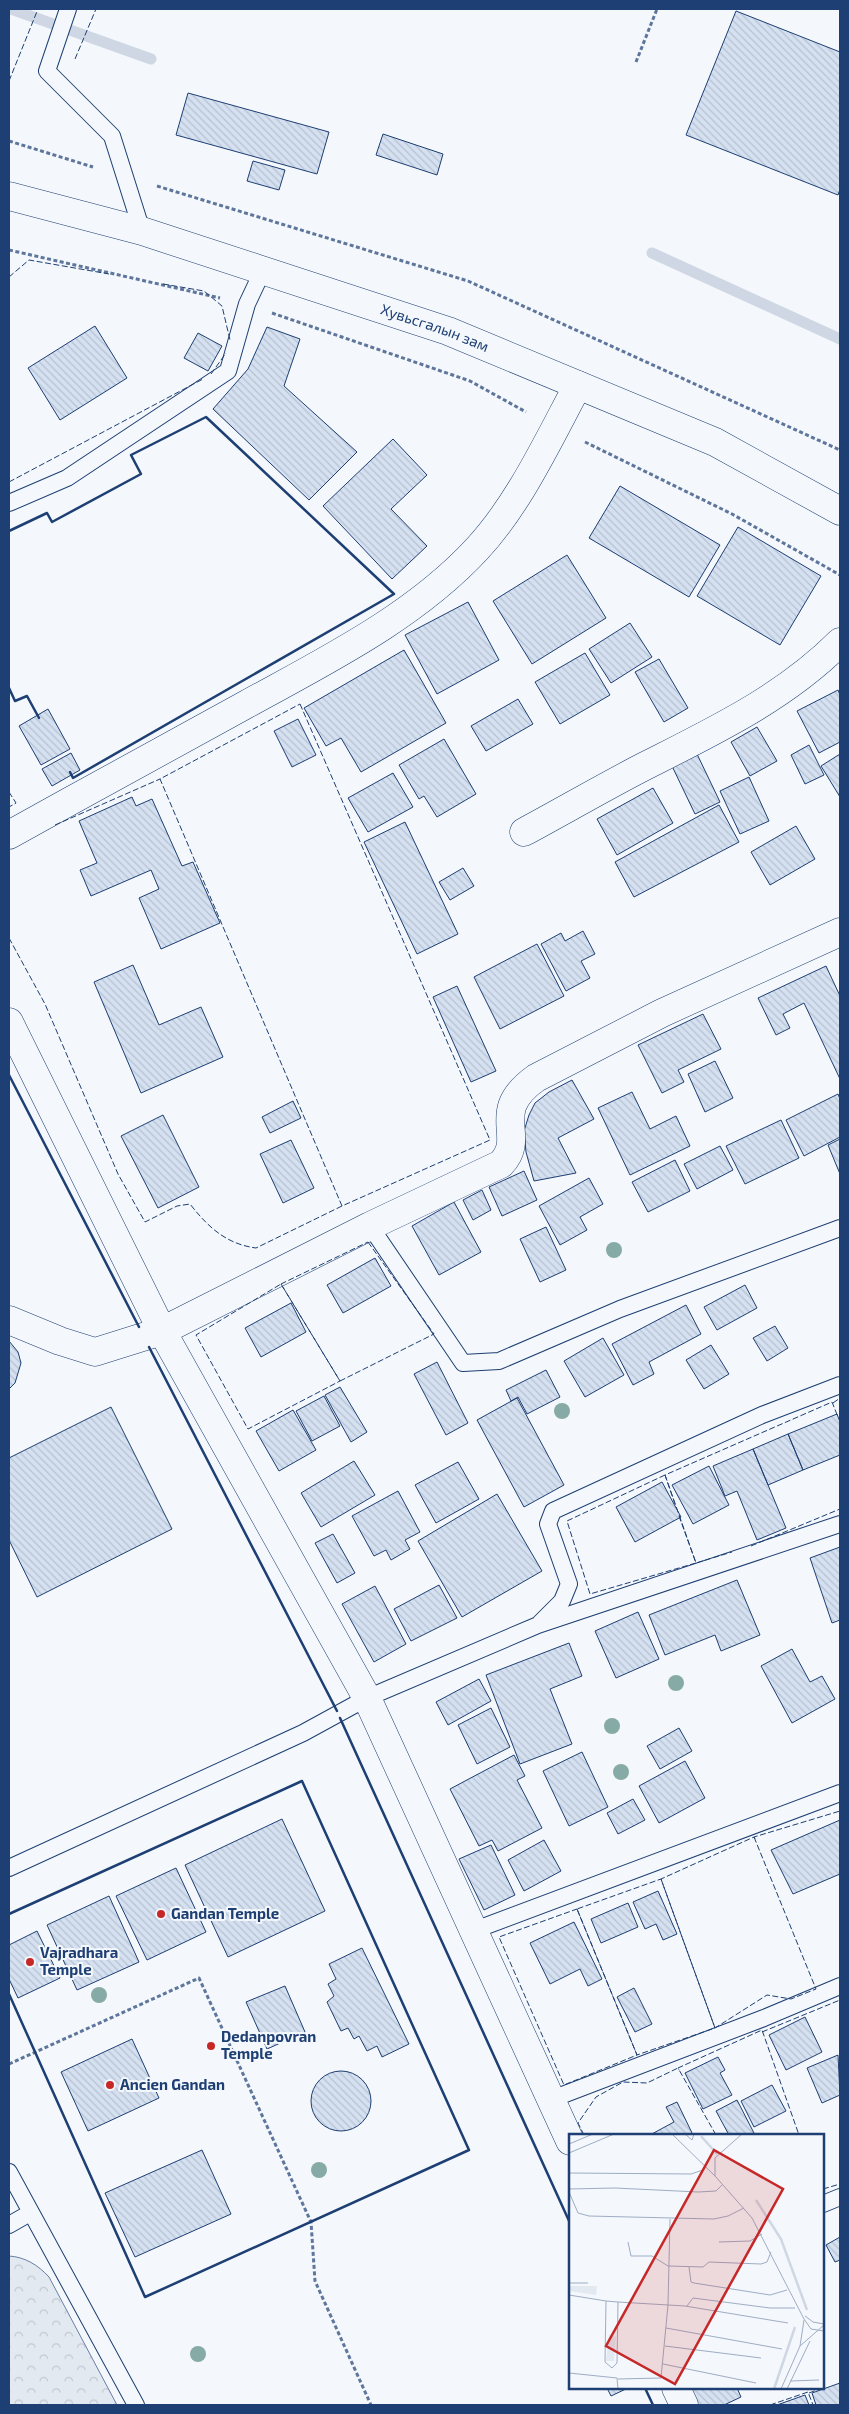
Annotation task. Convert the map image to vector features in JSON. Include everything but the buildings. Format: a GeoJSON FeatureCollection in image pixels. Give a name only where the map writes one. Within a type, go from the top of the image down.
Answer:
{"type":"FeatureCollection","features":[{"type":"Feature","properties":{"kind":"street","name":"Хувьсгалын зам"},"geometry":{"type":"LineString","coordinates":[[9,196],[142,231],[448,331],[715,442],[840,511]]}},
{"type":"Feature","properties":{"kind":"street"},"geometry":{"type":"LineString","coordinates":[[9,835],[299,676],[356,643],[437,588],[478,548],[498,522],[517,494],[578,385]]}},
{"type":"Feature","properties":{"kind":"street"},"geometry":{"type":"LineString","coordinates":[[524,832],[644,767],[722,728],[795,681],[840,642]]}},
{"type":"Feature","properties":{"kind":"street"},"geometry":{"type":"LineString","coordinates":[[9,1320],[60,1341],[95,1352],[162,1331],[370,1226],[501,1164],[507,1157],[512,1145],[509,1118],[511,1106],[520,1092],[536,1078],[662,1013],[840,932]]}},
{"type":"Feature","properties":{"kind":"street"},"geometry":{"type":"LineString","coordinates":[[9,1022],[162,1331],[368,1698],[569,2139]]}},
{"type":"Feature","properties":{"kind":"street"},"geometry":{"type":"LineString","coordinates":[[676,2389],[684,2405]]}},
{"type":"Feature","properties":{"kind":"lane"},"geometry":{"type":"LineString","coordinates":[[68,9],[47,71],[112,136],[142,231]]}},
{"type":"Feature","properties":{"kind":"lane"},"geometry":{"type":"LineString","coordinates":[[9,503],[67,478],[228,371],[247,304],[263,270]]}},
{"type":"Feature","properties":{"kind":"lane"},"geometry":{"type":"LineString","coordinates":[[370,1226],[463,1363],[499,1360],[620,1309],[840,1228]]}},
{"type":"Feature","properties":{"kind":"lane"},"geometry":{"type":"LineString","coordinates":[[538,1625],[562,1601],[569,1584],[548,1524],[553,1511],[762,1415],[840,1385]]}},
{"type":"Feature","properties":{"kind":"lane"},"geometry":{"type":"LineString","coordinates":[[9,1868],[304,1733],[368,1698],[538,1625],[840,1524]]}},
{"type":"Feature","properties":{"kind":"lane"},"geometry":{"type":"LineString","coordinates":[[475,1930],[840,1793]]}},
{"type":"Feature","properties":{"kind":"lane"},"geometry":{"type":"LineString","coordinates":[[552,2099],[840,1986]]}},
{"type":"Feature","properties":{"kind":"lane"},"geometry":{"type":"LineString","coordinates":[[9,2172],[136,2405]]}},
{"type":"Feature","properties":{"kind":"lane"},"geometry":{"type":"LineString","coordinates":[[824,2204],[840,2197]]}},
{"type":"Feature","properties":{"kind":"lane"},"geometry":{"type":"LineString","coordinates":[[9,2225],[30,2213]]}},
{"type":"Feature","properties":{"kind":"path"},"geometry":{"type":"LineString","coordinates":[[636,62],[657,9]]}},
{"type":"Feature","properties":{"kind":"path"},"geometry":{"type":"LineString","coordinates":[[9,141],[468,281],[840,450]]}},
{"type":"Feature","properties":{"kind":"path"},"geometry":{"type":"LineString","coordinates":[[9,250],[247,304],[470,381],[555,428],[732,514],[840,575]]}},
{"type":"Feature","properties":{"kind":"path"},"geometry":{"type":"LineString","coordinates":[[9,2064],[199,1978],[311,2222],[315,2280],[371,2405]]}},
{"type":"Feature","properties":{"kind":"green space"},"geometry":{"type":"Polygon","coordinates":[[[9,2256],[31,2262],[49,2277],[117,2405],[9,2405],[9,2256]]]}},
{"type":"Feature","properties":{"kind":"waterway"},"geometry":{"type":"LineString","coordinates":[[11,9],[151,59]]}},
{"type":"Feature","properties":{"kind":"waterway"},"geometry":{"type":"LineString","coordinates":[[652,253],[840,339]]}},
{"type":"Feature","properties":{"kind":"fence"},"geometry":{"type":"LineString","coordinates":[[9,81],[38,9]]}},
{"type":"Feature","properties":{"kind":"fence"},"geometry":{"type":"LineString","coordinates":[[75,59],[96,9]]}},
{"type":"Feature","properties":{"kind":"fence"},"geometry":{"type":"LineString","coordinates":[[9,277],[29,260],[109,274]]}},
{"type":"Feature","properties":{"kind":"fence"},"geometry":{"type":"LineString","coordinates":[[163,284],[204,291],[222,306],[230,340]]}},
{"type":"Feature","properties":{"kind":"fence"},"geometry":{"type":"LineString","coordinates":[[211,374],[226,353]]}},
{"type":"Feature","properties":{"kind":"fence"},"geometry":{"type":"LineString","coordinates":[[9,482],[203,379]]}},
{"type":"Feature","properties":{"kind":"fence"},"geometry":{"type":"LineString","coordinates":[[300,704],[490,1140],[342,1206],[160,779],[300,704]]}},
{"type":"Feature","properties":{"kind":"fence"},"geometry":{"type":"LineString","coordinates":[[55,825],[160,779]]}},
{"type":"Feature","properties":{"kind":"fence"},"geometry":{"type":"LineString","coordinates":[[9,792],[16,803],[9,807]]}},
{"type":"Feature","properties":{"kind":"fence"},"geometry":{"type":"LineString","coordinates":[[9,938],[45,1004],[118,1174],[145,1222],[177,1206],[190,1204],[218,1233],[236,1243],[256,1248],[342,1206],[341,1204]]}},
{"type":"Feature","properties":{"kind":"fence"},"geometry":{"type":"LineString","coordinates":[[368,1242],[434,1334],[340,1381],[281,1284],[368,1242]]}},
{"type":"Feature","properties":{"kind":"fence"},"geometry":{"type":"LineString","coordinates":[[281,1284],[340,1381],[248,1429],[196,1335],[281,1284]]}},
{"type":"Feature","properties":{"kind":"fence"},"geometry":{"type":"LineString","coordinates":[[833,1403],[840,1398]]}},
{"type":"Feature","properties":{"kind":"fence"},"geometry":{"type":"LineString","coordinates":[[675,1504],[665,1475],[832,1402],[838,1417]]}},
{"type":"Feature","properties":{"kind":"fence"},"geometry":{"type":"LineString","coordinates":[[665,1475],[696,1563],[590,1594],[567,1521],[665,1475]]}},
{"type":"Feature","properties":{"kind":"fence"},"geometry":{"type":"LineString","coordinates":[[751,1546],[840,1509]]}},
{"type":"Feature","properties":{"kind":"fence"},"geometry":{"type":"LineString","coordinates":[[679,1516],[696,1563],[732,1552]]}},
{"type":"Feature","properties":{"kind":"fence"},"geometry":{"type":"LineString","coordinates":[[755,1839],[754,1837],[840,1811]]}},
{"type":"Feature","properties":{"kind":"fence"},"geometry":{"type":"LineString","coordinates":[[754,1837],[816,1989],[791,1999],[767,1995],[715,2028],[661,1879],[754,1837]]}},
{"type":"Feature","properties":{"kind":"fence"},"geometry":{"type":"LineString","coordinates":[[661,1879],[715,2028],[637,2055],[577,1909],[661,1879]]}},
{"type":"Feature","properties":{"kind":"fence"},"geometry":{"type":"LineString","coordinates":[[577,1909],[637,2055],[564,2085],[499,1937],[577,1909]]}},
{"type":"Feature","properties":{"kind":"fence"},"geometry":{"type":"LineString","coordinates":[[762,2032],[840,2000]]}},
{"type":"Feature","properties":{"kind":"fence"},"geometry":{"type":"LineString","coordinates":[[715,2134],[678,2068],[762,2030],[799,2134]]}},
{"type":"Feature","properties":{"kind":"fence"},"geometry":{"type":"LineString","coordinates":[[584,2134],[578,2123],[596,2097],[623,2082],[647,2083],[678,2068],[679,2070]]}},
{"type":"Feature","properties":{"kind":"fence"},"geometry":{"type":"LineString","coordinates":[[824,2189],[840,2184]]}},
{"type":"Feature","properties":{"kind":"fence"},"geometry":{"type":"LineString","coordinates":[[809,2393],[819,2389]]}},
{"type":"Feature","properties":{"kind":"fence"},"geometry":{"type":"LineString","coordinates":[[770,2405],[808,2392],[813,2405]]}},
{"type":"Feature","properties":{"kind":"wall"},"geometry":{"type":"LineString","coordinates":[[9,531],[47,513],[52,522],[141,474],[131,455],[206,417],[394,594],[73,778],[70,772]]}},
{"type":"Feature","properties":{"kind":"wall"},"geometry":{"type":"LineString","coordinates":[[9,688],[15,701],[27,696],[39,718]]}},
{"type":"Feature","properties":{"kind":"wall"},"geometry":{"type":"LineString","coordinates":[[9,1075],[139,1327]]}},
{"type":"Feature","properties":{"kind":"wall"},"geometry":{"type":"LineString","coordinates":[[149,1347],[337,1711]]}},
{"type":"Feature","properties":{"kind":"wall"},"geometry":{"type":"LineString","coordinates":[[340,1718],[569,2221]]}},
{"type":"Feature","properties":{"kind":"wall"},"geometry":{"type":"LineString","coordinates":[[9,1914],[302,1781],[469,2150],[145,2297],[9,1994]]}},
{"type":"Feature","properties":{"kind":"wall"},"geometry":{"type":"LineString","coordinates":[[645,2389],[653,2405]]}},
{"type":"Feature","properties":{"kind":"place","name":"Gandan Temple"},"geometry":{"type":"Point","coordinates":[161,1914]}},
{"type":"Feature","properties":{"kind":"place","name":"Vajradhara Temple"},"geometry":{"type":"Point","coordinates":[30,1962]}},
{"type":"Feature","properties":{"kind":"place","name":"Dedanpovran Temple"},"geometry":{"type":"Point","coordinates":[211,2046]}},
{"type":"Feature","properties":{"kind":"place","name":"Ancien Gandan"},"geometry":{"type":"Point","coordinates":[110,2085]}}]}
